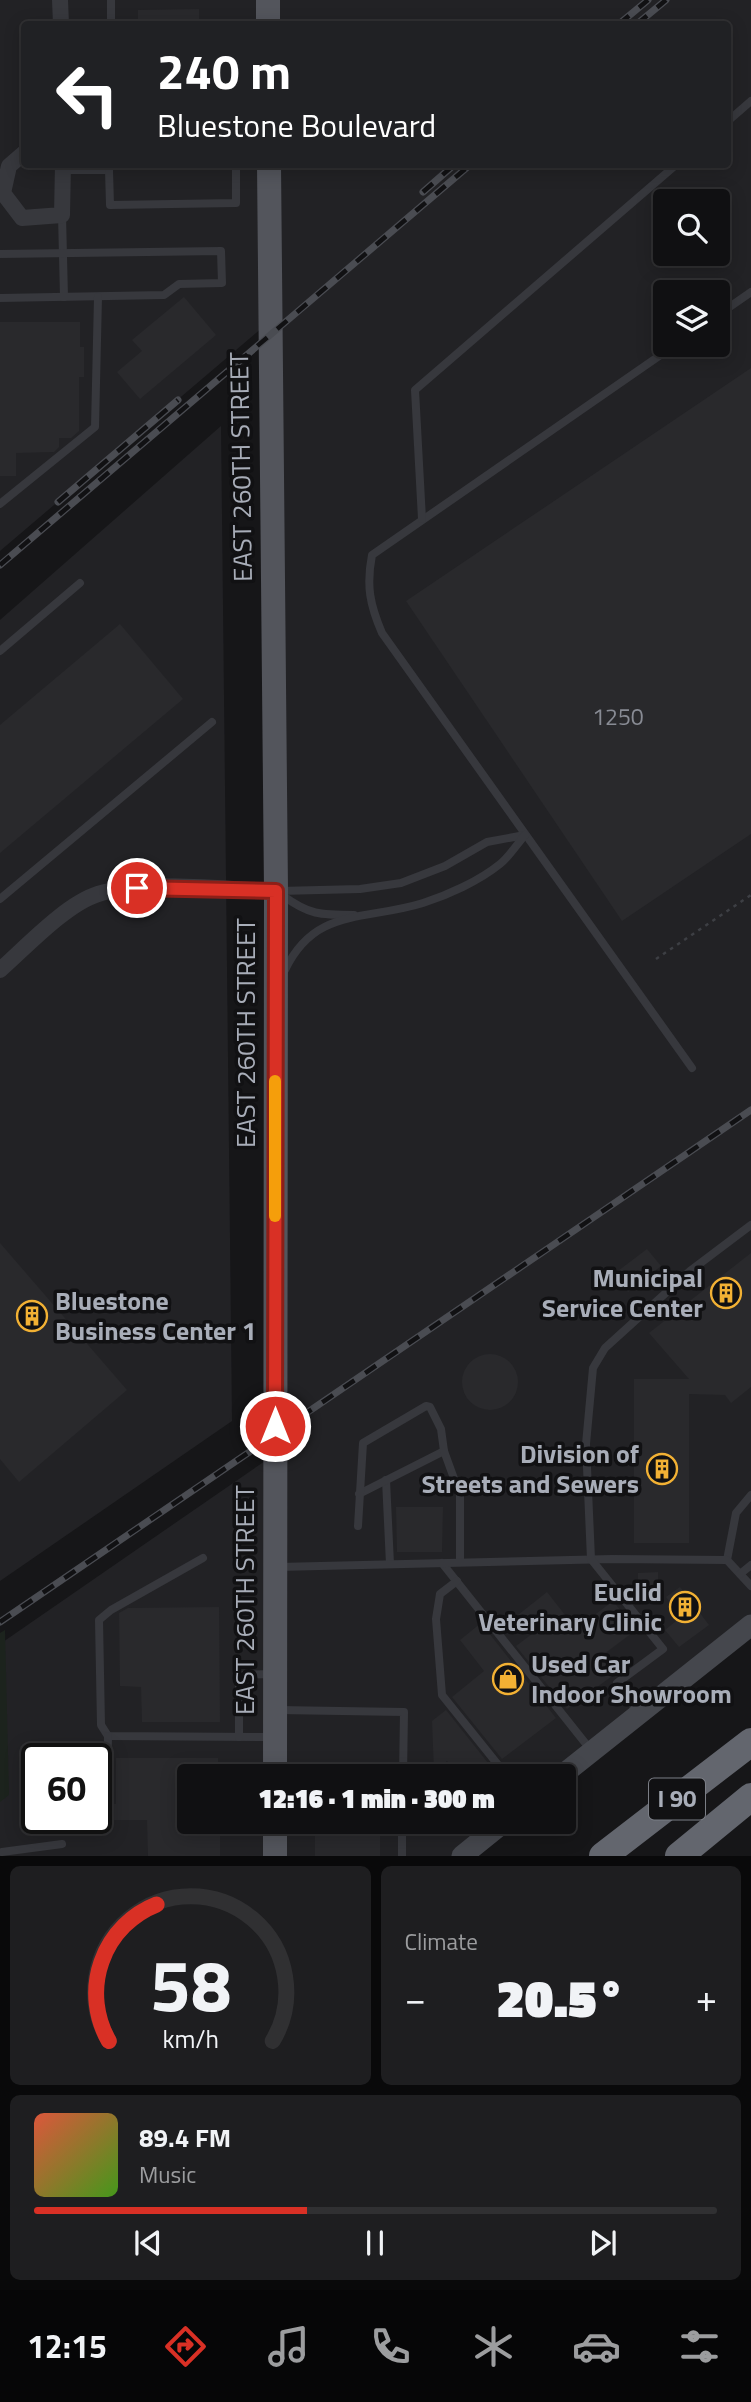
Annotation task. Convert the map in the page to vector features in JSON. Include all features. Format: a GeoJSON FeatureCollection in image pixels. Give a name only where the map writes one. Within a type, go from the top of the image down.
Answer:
{"type":"FeatureCollection","features":[{"type":"Feature","properties":{"kind":"highway","name":"I 90"},"geometry":{"type":"LineString","coordinates":[[603,1856],[751,1742]]}},
{"type":"Feature","properties":{"kind":"highway","name":"I 90"},"geometry":{"type":"LineString","coordinates":[[679,1856],[751,1797]]}},
{"type":"Feature","properties":{"kind":"highway"},"geometry":{"type":"LineString","coordinates":[[679,1856],[751,1815]]}},
{"type":"Feature","properties":{"kind":"main road"},"geometry":{"type":"LineString","coordinates":[[268,0],[268,21]]}},
{"type":"Feature","properties":{"kind":"main road","name":"EAST 260TH STREET"},"geometry":{"type":"LineString","coordinates":[[269,168],[276,891],[275,1764]]}},
{"type":"Feature","properties":{"kind":"main road"},"geometry":{"type":"LineString","coordinates":[[275,1834],[275,1856]]}},
{"type":"Feature","properties":{"kind":"street"},"geometry":{"type":"LineString","coordinates":[[60,0],[61,21]]}},
{"type":"Feature","properties":{"kind":"street"},"geometry":{"type":"LineString","coordinates":[[21,156],[9,166],[3,193],[22,218],[62,215],[63,168]]}},
{"type":"Feature","properties":{"kind":"street"},"geometry":{"type":"LineString","coordinates":[[0,970],[67,913],[97,894],[137,888],[276,891]]}},
{"type":"Feature","properties":{"kind":"street"},"geometry":{"type":"LineString","coordinates":[[576,1764],[751,1625]]}},
{"type":"Feature","properties":{"kind":"street"},"geometry":{"type":"LineString","coordinates":[[462,1856],[490,1834]]}},
{"type":"Feature","properties":{"kind":"lane"},"geometry":{"type":"LineString","coordinates":[[111,0],[111,21]]}},
{"type":"Feature","properties":{"kind":"lane"},"geometry":{"type":"LineString","coordinates":[[731,118],[751,101]]}},
{"type":"Feature","properties":{"kind":"lane"},"geometry":{"type":"LineString","coordinates":[[109,168],[110,205],[236,203],[236,168]]}},
{"type":"Feature","properties":{"kind":"lane"},"geometry":{"type":"LineString","coordinates":[[422,519],[415,390],[672,168]]}},
{"type":"Feature","properties":{"kind":"lane"},"geometry":{"type":"LineString","coordinates":[[62,215],[64,297]]}},
{"type":"Feature","properties":{"kind":"lane"},"geometry":{"type":"LineString","coordinates":[[0,254],[221,251],[222,283],[179,284],[163,295],[0,299]]}},
{"type":"Feature","properties":{"kind":"lane"},"geometry":{"type":"LineString","coordinates":[[730,307],[751,292]]}},
{"type":"Feature","properties":{"kind":"lane"},"geometry":{"type":"LineString","coordinates":[[0,504],[96,427],[98,297]]}},
{"type":"Feature","properties":{"kind":"lane"},"geometry":{"type":"LineString","coordinates":[[657,357],[372,555],[368,578],[369,603],[383,633],[692,1068]]}},
{"type":"Feature","properties":{"kind":"lane"},"geometry":{"type":"LineString","coordinates":[[0,651],[80,583]]}},
{"type":"Feature","properties":{"kind":"lane"},"geometry":{"type":"LineString","coordinates":[[0,899],[212,723]]}},
{"type":"Feature","properties":{"kind":"lane"},"geometry":{"type":"LineString","coordinates":[[276,891],[360,889],[401,883],[445,866],[487,842],[525,835]]}},
{"type":"Feature","properties":{"kind":"lane"},"geometry":{"type":"LineString","coordinates":[[276,990],[301,942],[313,931],[325,924],[424,902],[461,887],[501,864],[525,835]]}},
{"type":"Feature","properties":{"kind":"lane"},"geometry":{"type":"LineString","coordinates":[[276,891],[303,911],[316,915],[372,915]]}},
{"type":"Feature","properties":{"kind":"lane"},"geometry":{"type":"LineString","coordinates":[[639,1714],[617,1683],[663,1649],[591,1559],[586,1444],[593,1368],[605,1348],[690,1271],[751,1225]]}},
{"type":"Feature","properties":{"kind":"lane"},"geometry":{"type":"LineString","coordinates":[[358,1526],[363,1443],[426,1406],[430,1407],[441,1429],[444,1451],[460,1495],[460,1562]]}},
{"type":"Feature","properties":{"kind":"lane"},"geometry":{"type":"LineString","coordinates":[[359,1494],[444,1451]]}},
{"type":"Feature","properties":{"kind":"lane"},"geometry":{"type":"LineString","coordinates":[[386,1480],[390,1564]]}},
{"type":"Feature","properties":{"kind":"lane"},"geometry":{"type":"LineString","coordinates":[[727,1560],[736,1513],[751,1495]]}},
{"type":"Feature","properties":{"kind":"lane"},"geometry":{"type":"LineString","coordinates":[[108,1743],[108,1736],[101,1725],[99,1620],[111,1610],[203,1558]]}},
{"type":"Feature","properties":{"kind":"lane"},"geometry":{"type":"LineString","coordinates":[[275,1567],[591,1559],[727,1560],[751,1586]]}},
{"type":"Feature","properties":{"kind":"lane"},"geometry":{"type":"LineString","coordinates":[[442,1563],[592,1752]]}},
{"type":"Feature","properties":{"kind":"lane"},"geometry":{"type":"LineString","coordinates":[[740,1574],[751,1565]]}},
{"type":"Feature","properties":{"kind":"lane"},"geometry":{"type":"LineString","coordinates":[[457,1581],[440,1594],[436,1619],[442,1695],[497,1764]]}},
{"type":"Feature","properties":{"kind":"lane"},"geometry":{"type":"LineString","coordinates":[[239,1737],[239,1675],[275,1674]]}},
{"type":"Feature","properties":{"kind":"lane"},"geometry":{"type":"LineString","coordinates":[[275,1710],[404,1712],[403,1764]]}},
{"type":"Feature","properties":{"kind":"lane"},"geometry":{"type":"LineString","coordinates":[[108,1736],[275,1737]]}},
{"type":"Feature","properties":{"kind":"lane"},"geometry":{"type":"LineString","coordinates":[[402,1834],[402,1856]]}},
{"type":"Feature","properties":{"kind":"lane"},"geometry":{"type":"LineString","coordinates":[[2,1854],[62,1844]]}},
{"type":"Feature","properties":{"kind":"path"},"geometry":{"type":"LineString","coordinates":[[656,959],[751,895]]}},
{"type":"Feature","properties":{"kind":"shaded area"},"geometry":{"type":"Polygon","coordinates":[[[0,0],[751,0],[751,1625],[576,1764],[177,1764],[177,1834],[489,1834],[462,1856],[0,1856],[0,1644],[275,1454],[270,321],[0,551],[0,0]]]}},
{"type":"Feature","properties":{"kind":"shaded area"},"geometry":{"type":"Polygon","coordinates":[[[221,426],[232,1421],[0,1581],[0,620],[221,426]]]}},
{"type":"Feature","properties":{"kind":"shaded area"},"geometry":{"type":"Polygon","coordinates":[[[5,1630],[9,1795],[0,1802],[0,1633],[5,1630]]]}},
{"type":"Feature","properties":{"kind":"building"},"geometry":{"type":"Polygon","coordinates":[[[199,9],[199,21],[138,21],[138,10],[199,9]]]}},
{"type":"Feature","properties":{"kind":"building"},"geometry":{"type":"Polygon","coordinates":[[[184,297],[216,335],[140,399],[117,372],[142,351],[132,340],[184,297]]]}},
{"type":"Feature","properties":{"kind":"building"},"geometry":{"type":"Polygon","coordinates":[[[0,322],[80,322],[80,347],[84,347],[84,377],[79,377],[79,431],[71,438],[59,438],[59,447],[54,452],[16,453],[16,476],[0,476],[0,322]]]}},
{"type":"Feature","properties":{"kind":"building"},"geometry":{"type":"Polygon","coordinates":[[[751,368],[751,834],[622,921],[406,601],[751,368]]]}},
{"type":"Feature","properties":{"kind":"building"},"geometry":{"type":"Polygon","coordinates":[[[120,624],[183,699],[0,853],[0,725],[120,624]]]}},
{"type":"Feature","properties":{"kind":"building","name":"Bluestone Business Center 1"},"geometry":{"type":"Polygon","coordinates":[[[0,1243],[127,1390],[19,1482],[0,1459],[0,1243]]]}},
{"type":"Feature","properties":{"kind":"building"},"geometry":{"type":"Polygon","coordinates":[[[647,1249],[661,1266],[628,1292],[614,1274],[647,1249]]]}},
{"type":"Feature","properties":{"kind":"building"},"geometry":{"type":"Polygon","coordinates":[[[751,1253],[751,1387],[731,1403],[725,1395],[689,1394],[689,1543],[634,1543],[634,1379],[689,1379],[649,1333],[751,1253]]]}},
{"type":"Feature","properties":{"kind":"building"},"geometry":{"type":"Polygon","coordinates":[[[490,1354],[501,1356],[510,1362],[516,1371],[516,1393],[510,1402],[501,1408],[490,1410],[479,1408],[470,1402],[464,1393],[462,1382],[464,1371],[470,1362],[479,1356],[490,1354]]]}},
{"type":"Feature","properties":{"kind":"building"},"geometry":{"type":"Polygon","coordinates":[[[396,1507],[443,1507],[442,1552],[397,1552],[396,1507]]]}},
{"type":"Feature","properties":{"kind":"building"},"geometry":{"type":"Polygon","coordinates":[[[658,1572],[658,1593],[638,1594],[638,1573],[658,1572]]]}},
{"type":"Feature","properties":{"kind":"building","name":"Euclid Veterinary Clinic"},"geometry":{"type":"Polygon","coordinates":[[[680,1587],[709,1625],[679,1647],[665,1630],[681,1617],[666,1597],[680,1587]]]}},
{"type":"Feature","properties":{"kind":"building"},"geometry":{"type":"Polygon","coordinates":[[[547,1592],[576,1629],[613,1601],[636,1630],[604,1654],[619,1671],[567,1709],[516,1646],[532,1634],[518,1615],[547,1592]]]}},
{"type":"Feature","properties":{"kind":"building"},"geometry":{"type":"Polygon","coordinates":[[[219,1607],[220,1722],[142,1722],[141,1687],[120,1686],[119,1613],[128,1608],[219,1607]]]}},
{"type":"Feature","properties":{"kind":"building"},"geometry":{"type":"Polygon","coordinates":[[[481,1623],[556,1718],[502,1759],[452,1697],[484,1671],[460,1640],[481,1623]]]}},
{"type":"Feature","properties":{"kind":"building"},"geometry":{"type":"Polygon","coordinates":[[[446,1710],[489,1764],[450,1764],[447,1761],[443,1764],[434,1764],[432,1721],[446,1710]]]}},
{"type":"Feature","properties":{"kind":"building"},"geometry":{"type":"Polygon","coordinates":[[[116,1758],[218,1758],[218,1764],[177,1764],[177,1834],[220,1834],[220,1856],[148,1856],[147,1820],[112,1820],[112,1804],[116,1804],[116,1758]]]}},
{"type":"Feature","properties":{"kind":"building"},"geometry":{"type":"Polygon","coordinates":[[[315,1834],[380,1834],[380,1856],[315,1856],[315,1834]]]}},
{"type":"Feature","properties":{"kind":"railway"},"geometry":{"type":"LineString","coordinates":[[623,21],[648,0]]}},
{"type":"Feature","properties":{"kind":"railway"},"geometry":{"type":"LineString","coordinates":[[641,21],[666,0]]}},
{"type":"Feature","properties":{"kind":"railway"},"geometry":{"type":"LineString","coordinates":[[423,192],[450,168]]}},
{"type":"Feature","properties":{"kind":"railway"},"geometry":{"type":"LineString","coordinates":[[0,565],[466,168]]}},
{"type":"Feature","properties":{"kind":"railway"},"geometry":{"type":"LineString","coordinates":[[58,502],[178,400]]}},
{"type":"Feature","properties":{"kind":"railway"},"geometry":{"type":"LineString","coordinates":[[0,1622],[751,1110]]}},
{"type":"Feature","properties":{"kind":"slow traffic"},"geometry":{"type":"LineString","coordinates":[[275,1081],[275,1216]]}},
{"type":"Feature","properties":{"kind":"place","name":"Municipal Service Center"},"geometry":{"type":"Point","coordinates":[726,1293]}},
{"type":"Feature","properties":{"kind":"place","name":"Bluestone Business Center 1"},"geometry":{"type":"Point","coordinates":[32,1316]}},
{"type":"Feature","properties":{"kind":"place","name":"Division of Streets and Sewers"},"geometry":{"type":"Point","coordinates":[662,1469]}},
{"type":"Feature","properties":{"kind":"place","name":"Euclid Veterinary Clinic"},"geometry":{"type":"Point","coordinates":[685,1607]}},
{"type":"Feature","properties":{"kind":"place","name":"Used Car Indoor Showroom"},"geometry":{"type":"Point","coordinates":[508,1679]}},
{"type":"Feature","properties":{"kind":"route"},"geometry":{"type":"LineString","coordinates":[[137,888],[276,891],[275,1426]]}}]}
